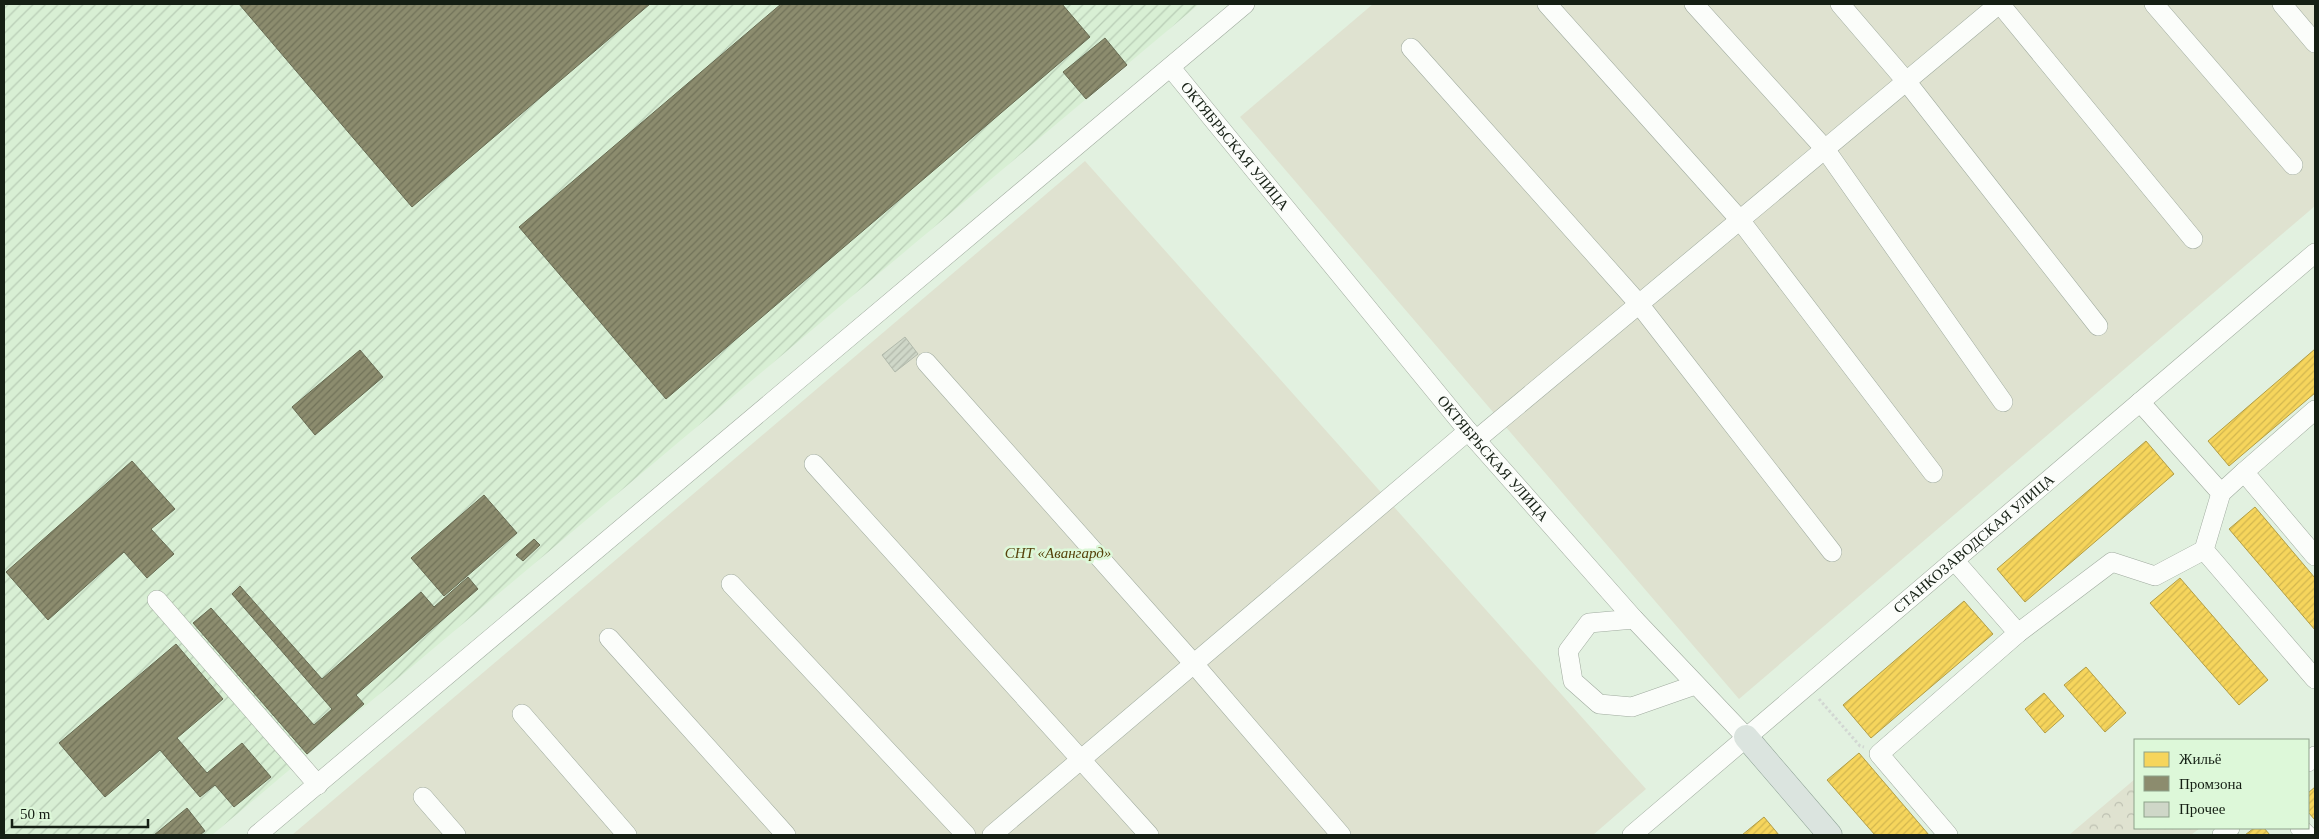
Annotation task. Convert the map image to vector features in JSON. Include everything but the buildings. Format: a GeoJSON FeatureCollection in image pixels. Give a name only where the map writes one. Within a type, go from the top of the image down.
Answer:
{"type":"FeatureCollection","features":[{"type":"Feature","properties":{"kind":"main road","name":"ОКТЯБРЬСКАЯ УЛИЦА"},"geometry":{"type":"LineString","coordinates":[[1746,737],[1830,835]]}},
{"type":"Feature","properties":{"kind":"street"},"geometry":{"type":"LineString","coordinates":[[257,835],[1245,4]]}},
{"type":"Feature","properties":{"kind":"street"},"geometry":{"type":"LineString","coordinates":[[1547,4],[1740,220],[1933,473]]}},
{"type":"Feature","properties":{"kind":"street"},"geometry":{"type":"LineString","coordinates":[[1694,4],[1825,149],[2003,402]]}},
{"type":"Feature","properties":{"kind":"street"},"geometry":{"type":"LineString","coordinates":[[1840,4],[1906,81],[2098,326]]}},
{"type":"Feature","properties":{"kind":"street"},"geometry":{"type":"LineString","coordinates":[[992,835],[1194,664],[1472,436],[1639,304],[1999,4],[2193,238]]}},
{"type":"Feature","properties":{"kind":"street"},"geometry":{"type":"LineString","coordinates":[[2154,4],[2293,165]]}},
{"type":"Feature","properties":{"kind":"street"},"geometry":{"type":"LineString","coordinates":[[2282,4],[2315,43]]}},
{"type":"Feature","properties":{"kind":"street"},"geometry":{"type":"LineString","coordinates":[[1411,48],[1639,304],[1832,552]]}},
{"type":"Feature","properties":{"kind":"street","name":"ОКТЯБРЬСКАЯ УЛИЦА"},"geometry":{"type":"LineString","coordinates":[[1171,68],[1472,436],[1634,619],[1746,737]]}},
{"type":"Feature","properties":{"kind":"street","name":"СТАНКОЗАВОДСКАЯ УЛИЦА"},"geometry":{"type":"LineString","coordinates":[[1632,835],[2315,253]]}},
{"type":"Feature","properties":{"kind":"street"},"geometry":{"type":"LineString","coordinates":[[926,362],[1194,664],[1341,835]]}},
{"type":"Feature","properties":{"kind":"street"},"geometry":{"type":"LineString","coordinates":[[2140,402],[2220,492]]}},
{"type":"Feature","properties":{"kind":"street"},"geometry":{"type":"LineString","coordinates":[[1948,835],[1879,754],[2018,633],[2112,562],[2155,576],[2204,550],[2220,492],[2315,410]]}},
{"type":"Feature","properties":{"kind":"street"},"geometry":{"type":"LineString","coordinates":[[814,464],[1149,835]]}},
{"type":"Feature","properties":{"kind":"street"},"geometry":{"type":"LineString","coordinates":[[2244,472],[2315,556]]}},
{"type":"Feature","properties":{"kind":"street"},"geometry":{"type":"LineString","coordinates":[[2204,550],[2315,679]]}},
{"type":"Feature","properties":{"kind":"street"},"geometry":{"type":"LineString","coordinates":[[1954,560],[2018,633]]}},
{"type":"Feature","properties":{"kind":"street"},"geometry":{"type":"LineString","coordinates":[[731,584],[966,835]]}},
{"type":"Feature","properties":{"kind":"street"},"geometry":{"type":"LineString","coordinates":[[157,600],[318,785]]}},
{"type":"Feature","properties":{"kind":"street"},"geometry":{"type":"LineString","coordinates":[[1634,619],[1589,623],[1568,651],[1573,681],[1599,704],[1632,707],[1695,685]]}},
{"type":"Feature","properties":{"kind":"street"},"geometry":{"type":"LineString","coordinates":[[609,638],[786,835]]}},
{"type":"Feature","properties":{"kind":"street"},"geometry":{"type":"LineString","coordinates":[[522,714],[627,835]]}},
{"type":"Feature","properties":{"kind":"street"},"geometry":{"type":"LineString","coordinates":[[423,797],[456,835]]}},
{"type":"Feature","properties":{"kind":"path"},"geometry":{"type":"LineString","coordinates":[[1807,685],[1860,746],[1879,754]]}},
{"type":"Feature","properties":{"kind":"shaded area"},"geometry":{"type":"Polygon","coordinates":[[[4,4],[1199,4],[212,835],[4,835],[4,4]]]}},
{"type":"Feature","properties":{"kind":"green space"},"geometry":{"type":"Polygon","coordinates":[[[1373,4],[2315,4],[2315,206],[1739,699],[1240,117],[1373,4]]]}},
{"type":"Feature","properties":{"kind":"green space","name":"СНТ «Авангард»"},"geometry":{"type":"Polygon","coordinates":[[[1085,161],[1646,789],[1593,835],[292,835],[1085,161]]]}},
{"type":"Feature","properties":{"kind":"green space"},"geometry":{"type":"Polygon","coordinates":[[[2134,780],[2134,829],[2199,829],[2191,835],[2069,835],[2134,780]]]}}]}
